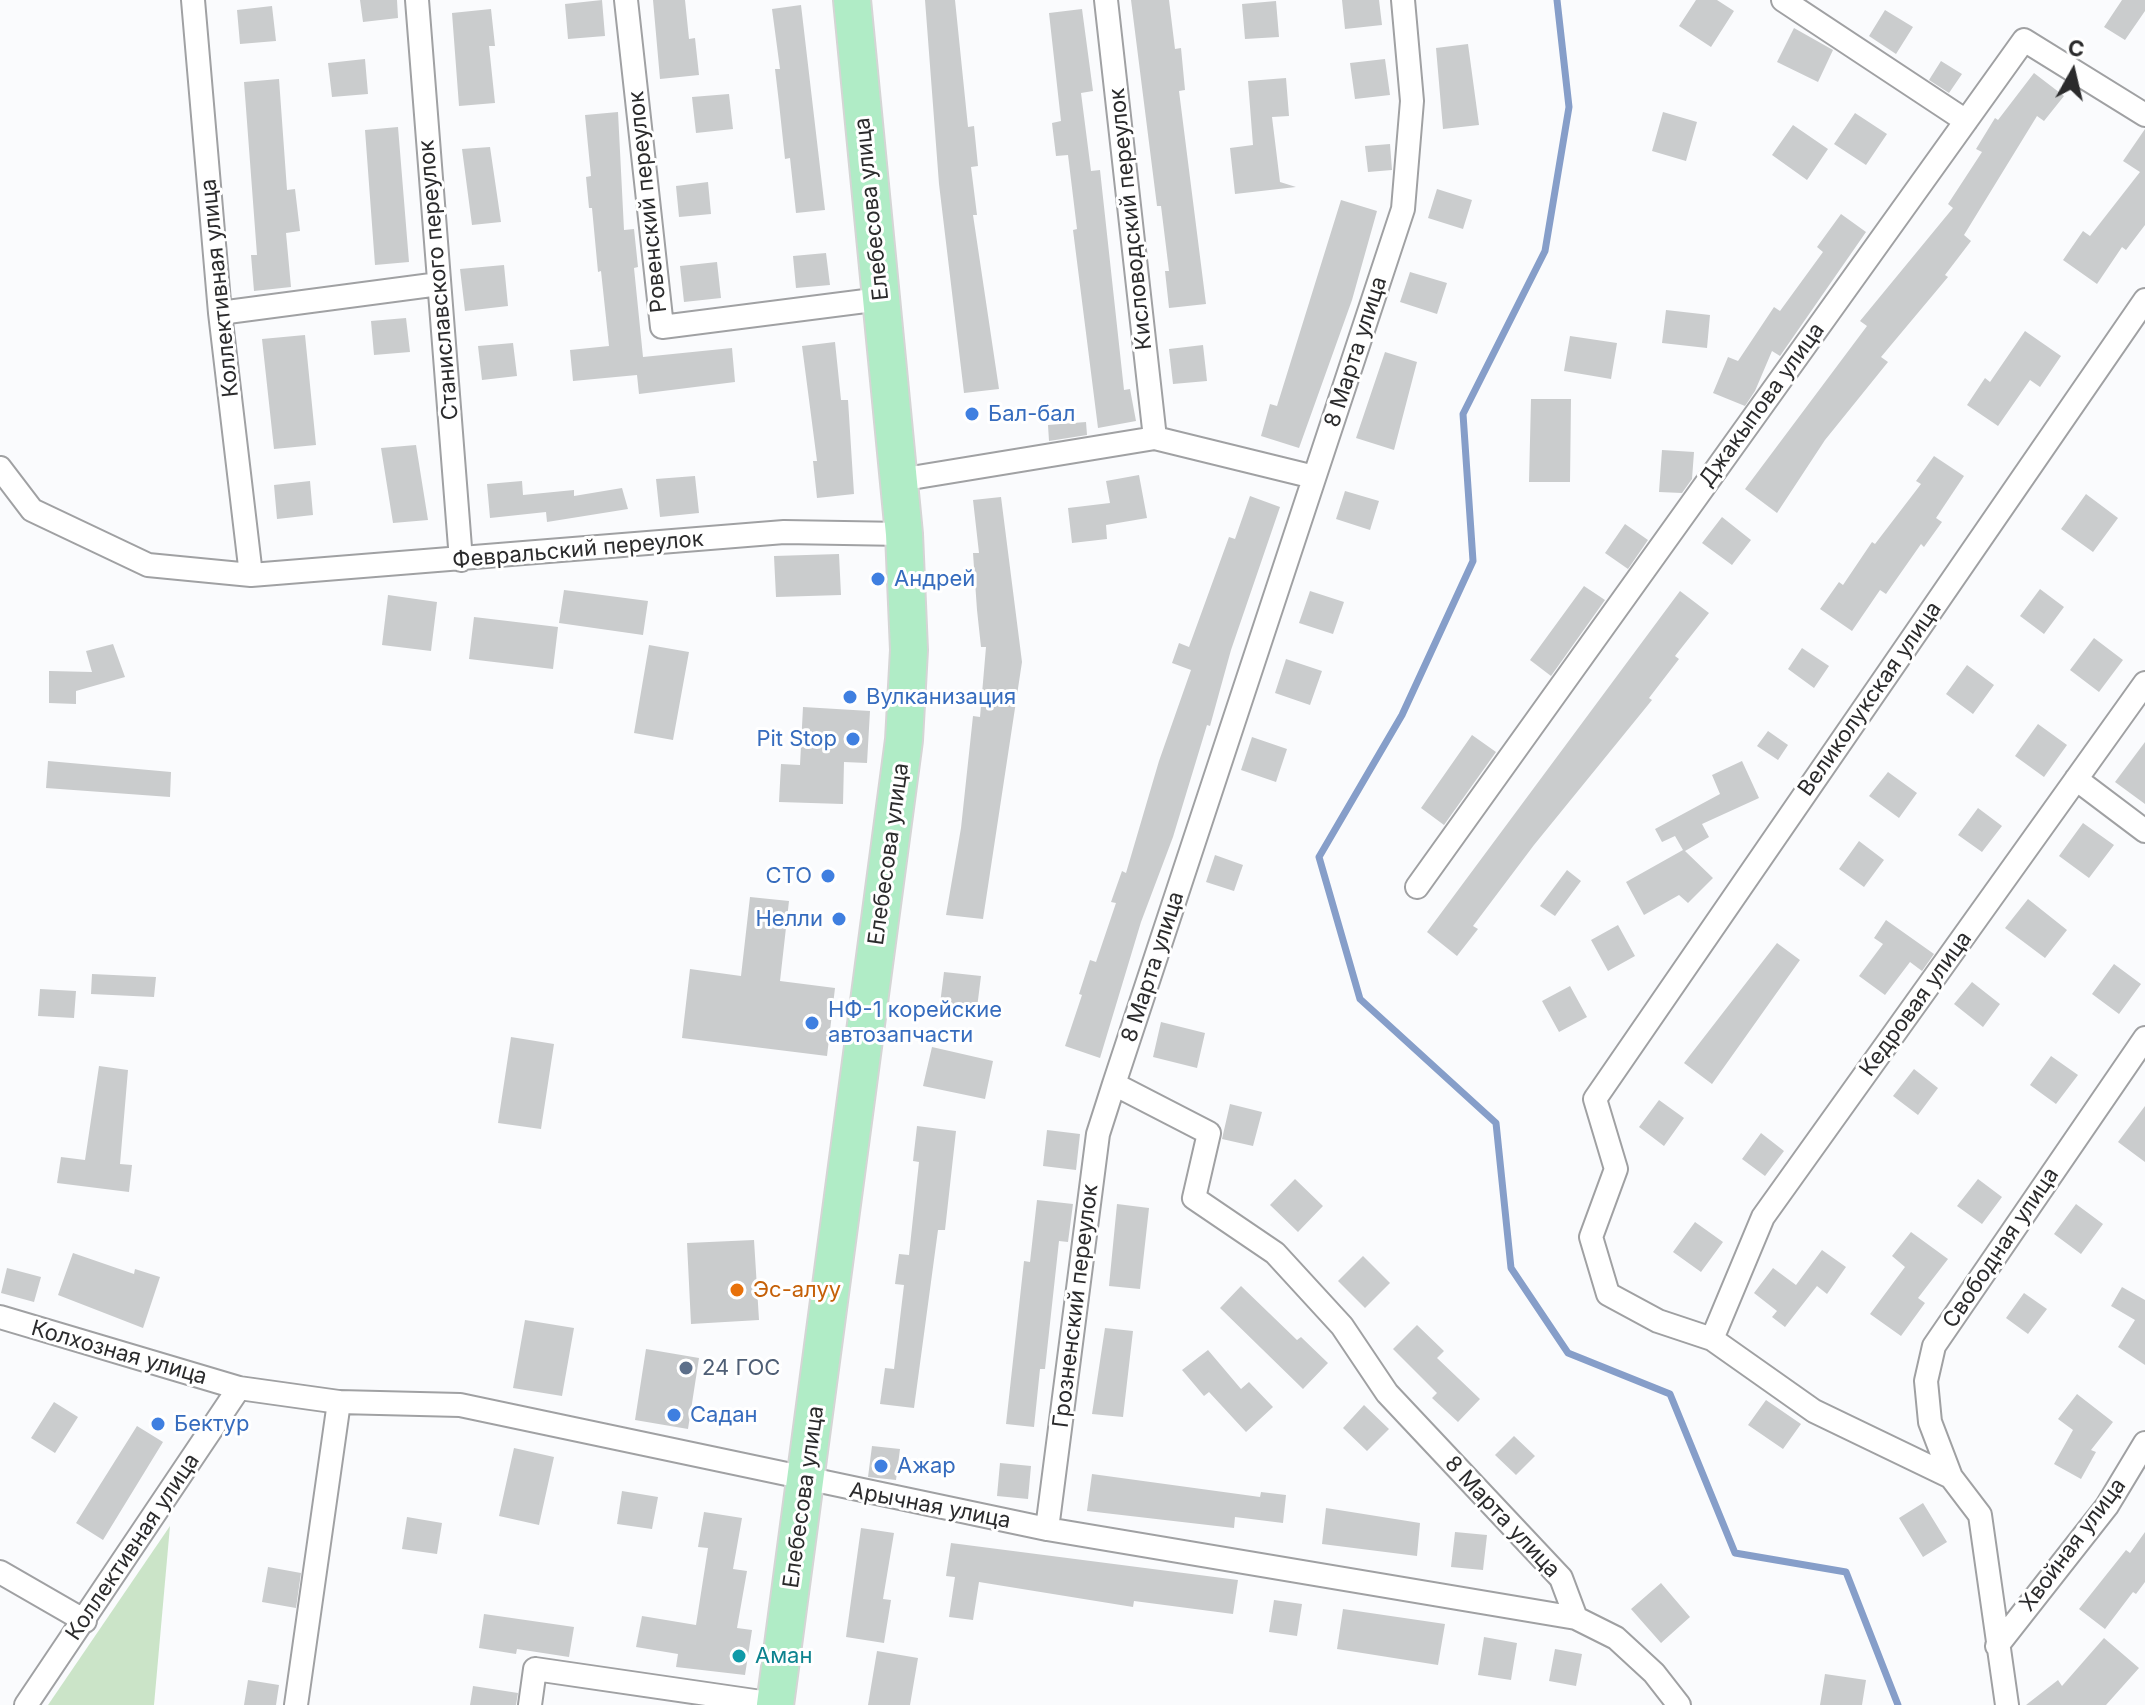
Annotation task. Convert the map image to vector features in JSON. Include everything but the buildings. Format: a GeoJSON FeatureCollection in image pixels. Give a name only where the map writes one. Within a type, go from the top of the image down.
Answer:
{"type":"FeatureCollection","features":[{"type":"Feature","properties":{"kind":"main road","name":"Елебесова улица"},"geometry":{"type":"LineString","coordinates":[[775,1704],[904,740],[909,650],[904,534],[852,0]]}},
{"type":"Feature","properties":{"kind":"street","name":"Коллективная улица"},"geometry":{"type":"LineString","coordinates":[[193,0],[220,313],[251,575]]}},
{"type":"Feature","properties":{"kind":"street","name":"Станиславского переулок"},"geometry":{"type":"LineString","coordinates":[[417,0],[461,560]]}},
{"type":"Feature","properties":{"kind":"street","name":"Ровенский переулок"},"geometry":{"type":"LineString","coordinates":[[626,0],[662,327],[881,299]]}},
{"type":"Feature","properties":{"kind":"street","name":"Кисловодский переулок"},"geometry":{"type":"LineString","coordinates":[[1106,0],[1155,438]]}},
{"type":"Feature","properties":{"kind":"street","name":"8 Марта улица"},"geometry":{"type":"LineString","coordinates":[[1403,0],[1412,101],[1403,209],[1114,1084],[1209,1133],[1194,1198],[1275,1253],[1342,1326],[1387,1393],[1561,1578],[1576,1618]]}},
{"type":"Feature","properties":{"kind":"street"},"geometry":{"type":"LineString","coordinates":[[1783,0],[1966,121]]}},
{"type":"Feature","properties":{"kind":"street","name":"Джакыпова улица"},"geometry":{"type":"LineString","coordinates":[[1417,887],[2024,40],[2145,115]]}},
{"type":"Feature","properties":{"kind":"street"},"geometry":{"type":"LineString","coordinates":[[220,313],[439,284]]}},
{"type":"Feature","properties":{"kind":"street","name":"Великолукская улица"},"geometry":{"type":"LineString","coordinates":[[1712,1339],[1658,1321],[1608,1294],[1591,1237],[1616,1169],[1595,1099],[2145,300]]}},
{"type":"Feature","properties":{"kind":"street"},"geometry":{"type":"LineString","coordinates":[[899,480],[1155,438],[1314,477]]}},
{"type":"Feature","properties":{"kind":"street","name":"Февральский переулок"},"geometry":{"type":"LineString","coordinates":[[0,468],[32,510],[148,565],[251,575],[784,532],[904,534]]}},
{"type":"Feature","properties":{"kind":"street","name":"Кедровая улица"},"geometry":{"type":"LineString","coordinates":[[1712,1339],[1763,1217],[2145,683]]}},
{"type":"Feature","properties":{"kind":"street"},"geometry":{"type":"LineString","coordinates":[[2076,779],[2145,831]]}},
{"type":"Feature","properties":{"kind":"street","name":"Свободная улица"},"geometry":{"type":"LineString","coordinates":[[1951,1477],[1930,1422],[1926,1381],[1934,1346],[2145,1038]]}},
{"type":"Feature","properties":{"kind":"street","name":"Грозненский переулок"},"geometry":{"type":"LineString","coordinates":[[1047,1529],[1098,1134],[1114,1084]]}},
{"type":"Feature","properties":{"kind":"street","name":"Колхозная улица"},"geometry":{"type":"LineString","coordinates":[[0,1317],[239,1388]]}},
{"type":"Feature","properties":{"kind":"street"},"geometry":{"type":"LineString","coordinates":[[1712,1339],[1814,1411],[1951,1477],[1980,1515],[2007,1705]]}},
{"type":"Feature","properties":{"kind":"street","name":"Коллективная улица"},"geometry":{"type":"LineString","coordinates":[[26,1705],[239,1388]]}},
{"type":"Feature","properties":{"kind":"street","name":"Арычная улица"},"geometry":{"type":"LineString","coordinates":[[239,1388],[339,1402],[460,1405],[806,1481],[1047,1529],[1576,1618]]}},
{"type":"Feature","properties":{"kind":"street"},"geometry":{"type":"LineString","coordinates":[[296,1705],[339,1402]]}},
{"type":"Feature","properties":{"kind":"street","name":"Хвойная улица"},"geometry":{"type":"LineString","coordinates":[[1997,1646],[2107,1506],[2145,1443]]}},
{"type":"Feature","properties":{"kind":"street"},"geometry":{"type":"LineString","coordinates":[[0,1572],[85,1621]]}},
{"type":"Feature","properties":{"kind":"street"},"geometry":{"type":"LineString","coordinates":[[1576,1618],[1616,1638],[1654,1673],[1679,1705]]}},
{"type":"Feature","properties":{"kind":"street"},"geometry":{"type":"LineString","coordinates":[[530,1705],[535,1669],[775,1704]]}},
{"type":"Feature","properties":{"kind":"green space"},"geometry":{"type":"Polygon","coordinates":[[[170,1526],[154,1705],[48,1705],[170,1526]]]}},
{"type":"Feature","properties":{"kind":"waterway"},"geometry":{"type":"LineString","coordinates":[[1557,0],[1569,107],[1545,251],[1463,414],[1473,561],[1402,715],[1319,857],[1360,999],[1496,1123],[1511,1268],[1568,1353],[1670,1394],[1735,1553],[1846,1572],[1898,1705]]}},
{"type":"Feature","properties":{"kind":"place","name":"Бал-бал"},"geometry":{"type":"Point","coordinates":[972,414]}},
{"type":"Feature","properties":{"kind":"place","name":"Андрей"},"geometry":{"type":"Point","coordinates":[878,579]}},
{"type":"Feature","properties":{"kind":"place","name":"Вулканизация"},"geometry":{"type":"Point","coordinates":[850,697]}},
{"type":"Feature","properties":{"kind":"place","name":"Pit Stop"},"geometry":{"type":"Point","coordinates":[853,739]}},
{"type":"Feature","properties":{"kind":"place","name":"СТО"},"geometry":{"type":"Point","coordinates":[828,876]}},
{"type":"Feature","properties":{"kind":"place","name":"Нелли"},"geometry":{"type":"Point","coordinates":[839,919]}},
{"type":"Feature","properties":{"kind":"place","name":"НФ-1 корейские автозапчасти"},"geometry":{"type":"Point","coordinates":[812,1023]}},
{"type":"Feature","properties":{"kind":"place","name":"Эс-алуу"},"geometry":{"type":"Point","coordinates":[737,1290]}},
{"type":"Feature","properties":{"kind":"place","name":"24 ГОС"},"geometry":{"type":"Point","coordinates":[686,1368]}},
{"type":"Feature","properties":{"kind":"place","name":"Садан"},"geometry":{"type":"Point","coordinates":[674,1415]}},
{"type":"Feature","properties":{"kind":"place","name":"Бектур"},"geometry":{"type":"Point","coordinates":[158,1424]}},
{"type":"Feature","properties":{"kind":"place","name":"Ажар"},"geometry":{"type":"Point","coordinates":[881,1466]}},
{"type":"Feature","properties":{"kind":"place","name":"Аман"},"geometry":{"type":"Point","coordinates":[739,1656]}}]}
